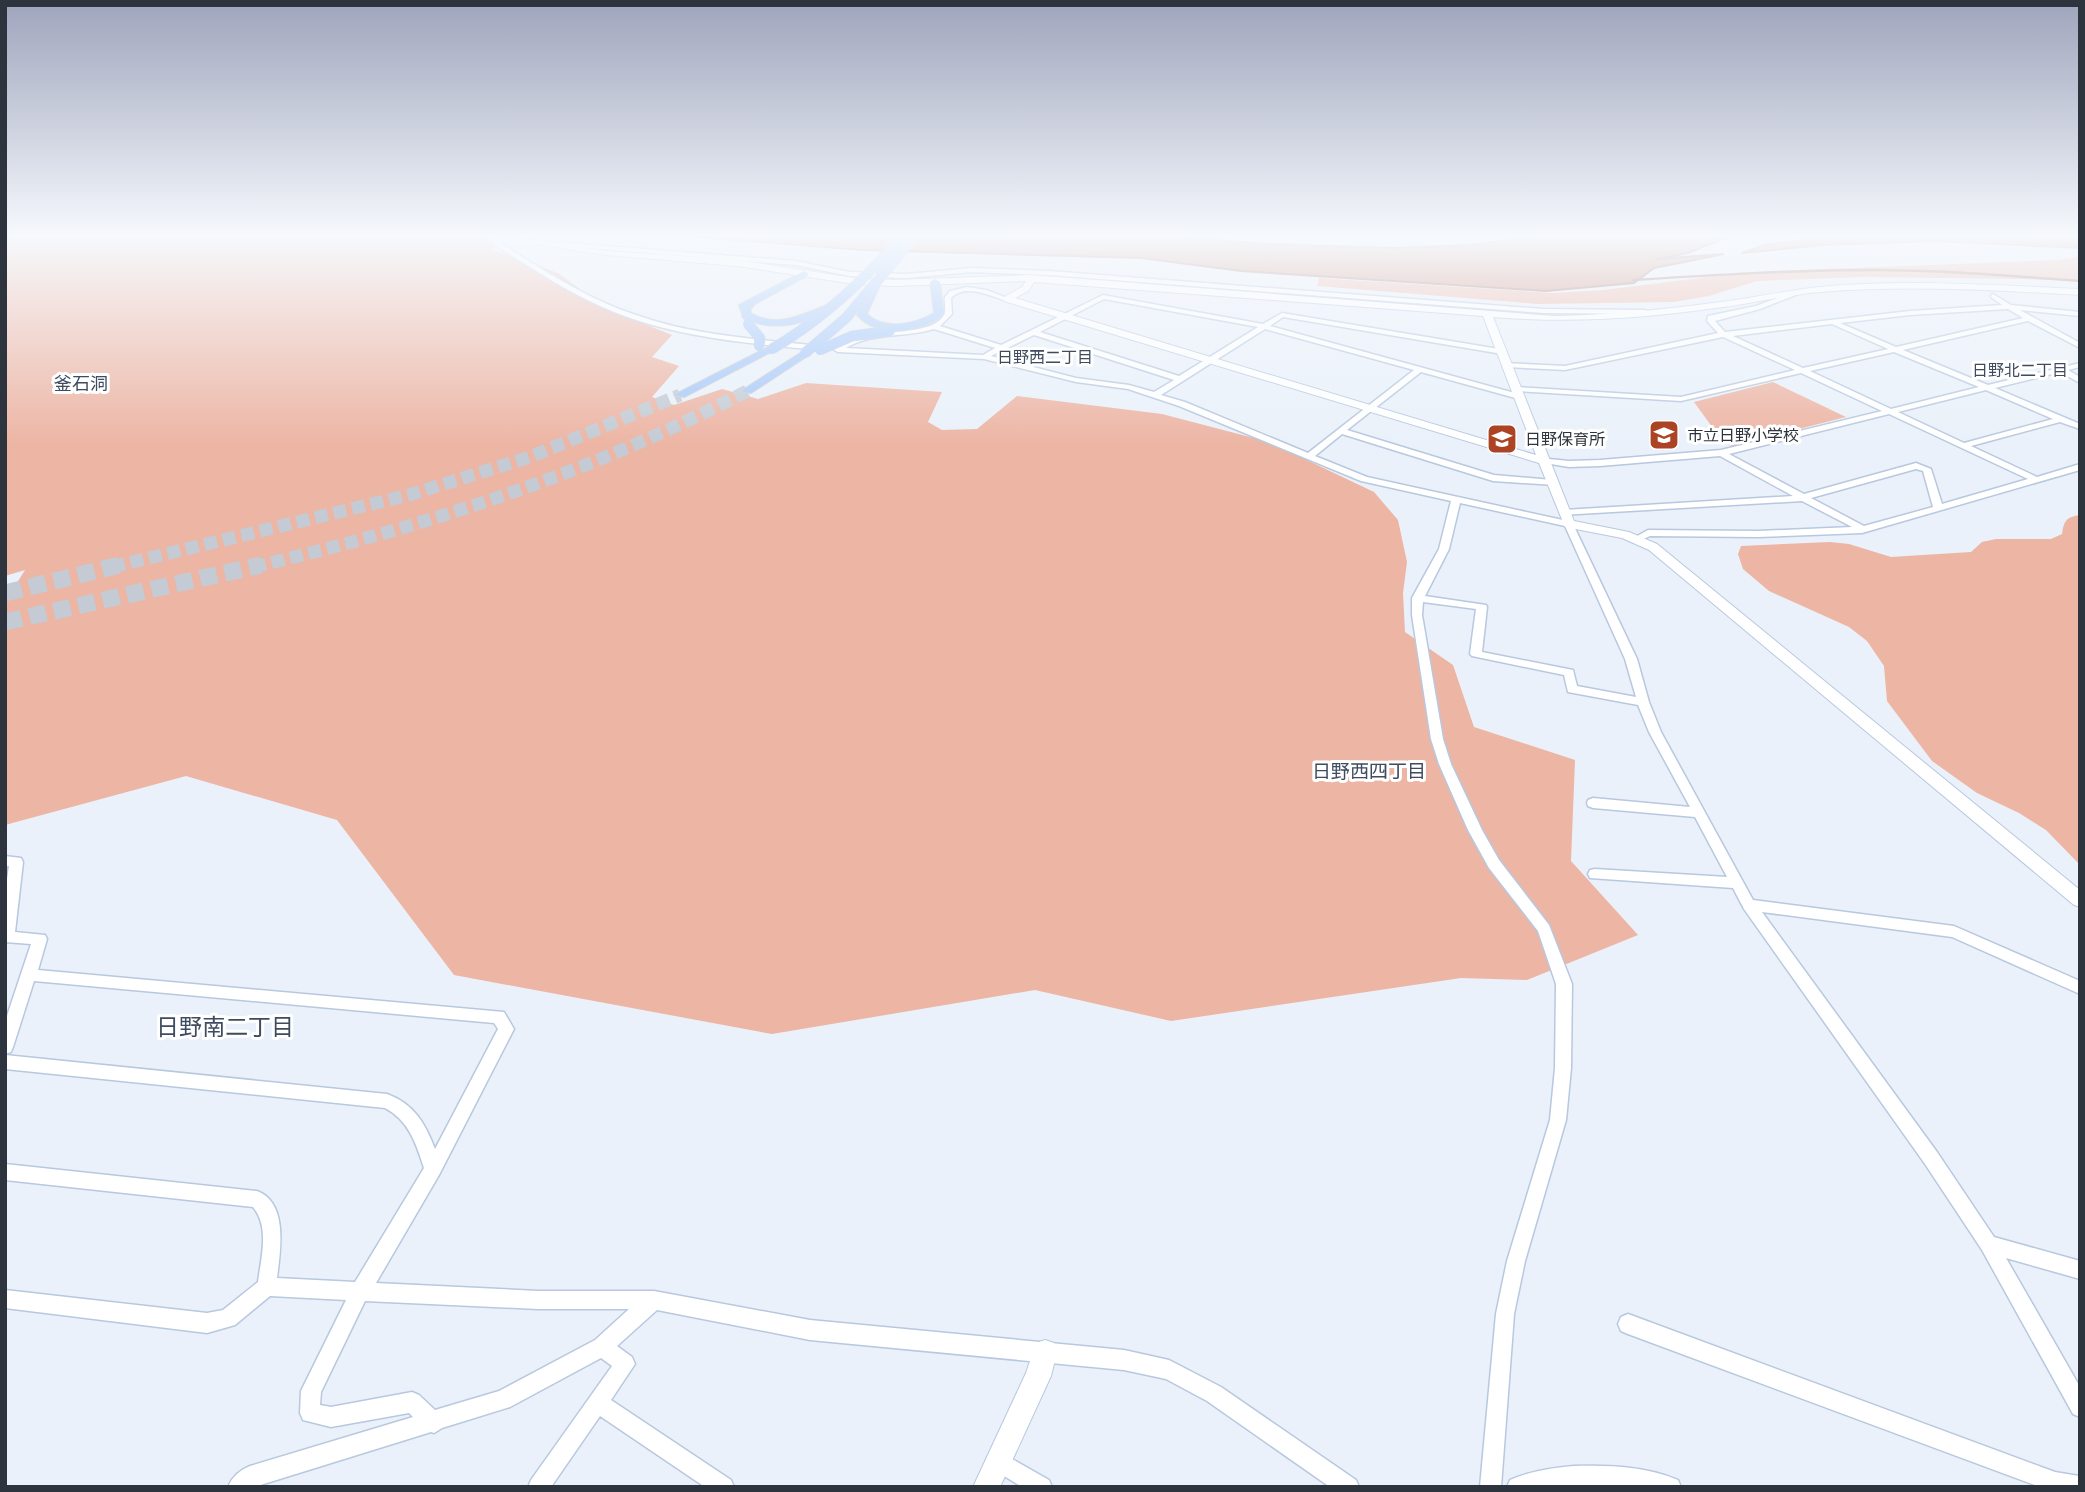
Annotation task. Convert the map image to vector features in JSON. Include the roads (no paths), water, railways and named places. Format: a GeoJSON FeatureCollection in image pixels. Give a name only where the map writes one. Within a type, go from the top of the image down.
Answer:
{"type":"FeatureCollection","features":[{"type":"Feature","properties":{"kind":"main road"},"geometry":{"type":"LineString","coordinates":[[745,306],[739,309],[738,314],[751,322],[765,323],[795,322],[833,306]]}},
{"type":"Feature","properties":{"kind":"main road"},"geometry":{"type":"LineString","coordinates":[[680,396],[772,349],[835,306]]}},
{"type":"Feature","properties":{"kind":"main road"},"geometry":{"type":"LineString","coordinates":[[808,354],[856,306]]}},
{"type":"Feature","properties":{"kind":"main road"},"geometry":{"type":"LineString","coordinates":[[866,306],[862,315],[870,323],[891,329]]}},
{"type":"Feature","properties":{"kind":"main road"},"geometry":{"type":"LineString","coordinates":[[747,391],[828,344],[852,336],[931,324],[940,311],[939,306]]}},
{"type":"Feature","properties":{"kind":"main road"},"geometry":{"type":"LineString","coordinates":[[1028,306],[1542,460]]}},
{"type":"Feature","properties":{"kind":"main road"},"geometry":{"type":"LineString","coordinates":[[1380,306],[1554,319],[1715,306]]}},
{"type":"Feature","properties":{"kind":"main road"},"geometry":{"type":"LineString","coordinates":[[1488,316],[1542,460],[1567,518],[1637,539],[1660,553],[2080,900]]}},
{"type":"Feature","properties":{"kind":"main road"},"geometry":{"type":"LineString","coordinates":[[694,389],[751,355],[759,346],[760,338],[751,322]]}},
{"type":"Feature","properties":{"kind":"main road"},"geometry":{"type":"LineString","coordinates":[[986,1487],[1038,1376],[1045,1352]]}},
{"type":"Feature","properties":{"kind":"street"},"geometry":{"type":"LineString","coordinates":[[607,306],[640,319],[705,333],[838,350],[984,357],[1076,380],[1129,387],[1155,395],[1364,480],[1456,500],[1567,518],[1801,498],[1916,466],[1927,469],[1937,508]]}},
{"type":"Feature","properties":{"kind":"street"},"geometry":{"type":"LineString","coordinates":[[838,350],[863,337],[912,332],[947,317],[949,306]]}},
{"type":"Feature","properties":{"kind":"street"},"geometry":{"type":"LineString","coordinates":[[984,357],[1086,306]]}},
{"type":"Feature","properties":{"kind":"street"},"geometry":{"type":"LineString","coordinates":[[1151,306],[1263,326],[1419,370],[1517,393],[1681,399],[2030,318]]}},
{"type":"Feature","properties":{"kind":"street"},"geometry":{"type":"LineString","coordinates":[[1473,306],[1543,311],[1645,312]]}},
{"type":"Feature","properties":{"kind":"street"},"geometry":{"type":"LineString","coordinates":[[1764,306],[1711,318],[1710,321],[1723,334],[2035,479]]}},
{"type":"Feature","properties":{"kind":"street"},"geometry":{"type":"LineString","coordinates":[[1506,365],[1566,368],[1723,334],[1910,313],[2009,307],[2080,314]]}},
{"type":"Feature","properties":{"kind":"street"},"geometry":{"type":"LineString","coordinates":[[2009,307],[2080,346]]}},
{"type":"Feature","properties":{"kind":"street"},"geometry":{"type":"LineString","coordinates":[[1155,395],[1282,314],[1502,352]]}},
{"type":"Feature","properties":{"kind":"street"},"geometry":{"type":"LineString","coordinates":[[1831,322],[2080,427]]}},
{"type":"Feature","properties":{"kind":"street"},"geometry":{"type":"LineString","coordinates":[[931,324],[1002,348]]}},
{"type":"Feature","properties":{"kind":"street"},"geometry":{"type":"LineString","coordinates":[[1033,332],[1179,379]]}},
{"type":"Feature","properties":{"kind":"street"},"geometry":{"type":"LineString","coordinates":[[1542,460],[1569,464],[1600,463],[1721,453],[2080,365]]}},
{"type":"Feature","properties":{"kind":"street"},"geometry":{"type":"LineString","coordinates":[[2060,369],[2080,381]]}},
{"type":"Feature","properties":{"kind":"street"},"geometry":{"type":"LineString","coordinates":[[1309,456],[1419,370]]}},
{"type":"Feature","properties":{"kind":"street"},"geometry":{"type":"LineString","coordinates":[[1962,446],[2061,419]]}},
{"type":"Feature","properties":{"kind":"street"},"geometry":{"type":"LineString","coordinates":[[1341,430],[1493,478],[1552,484]]}},
{"type":"Feature","properties":{"kind":"street"},"geometry":{"type":"LineString","coordinates":[[1721,453],[1862,530]]}},
{"type":"Feature","properties":{"kind":"street"},"geometry":{"type":"LineString","coordinates":[[1637,539],[1647,533],[1758,534],[1862,530],[2080,467]]}},
{"type":"Feature","properties":{"kind":"street"},"geometry":{"type":"LineString","coordinates":[[1456,500],[1443,550],[1420,588],[1417,598],[1417,615],[1437,739],[1445,764],[1475,830],[1494,864],[1544,929],[1564,984],[1563,1069],[1558,1120],[1516,1261],[1505,1314],[1490,1487]]}},
{"type":"Feature","properties":{"kind":"street"},"geometry":{"type":"LineString","coordinates":[[1567,518],[1631,659],[1655,732],[1749,905],[1931,1158],[1988,1244],[2080,1407]]}},
{"type":"Feature","properties":{"kind":"street"},"geometry":{"type":"LineString","coordinates":[[1417,598],[1482,607],[1476,654],[1569,673],[1572,689],[1643,702]]}},
{"type":"Feature","properties":{"kind":"street"},"geometry":{"type":"LineString","coordinates":[[1593,803],[1699,813]]}},
{"type":"Feature","properties":{"kind":"street"},"geometry":{"type":"LineString","coordinates":[[5,861],[16,862],[6,937],[40,939],[30,975],[9,1025],[5,1047]]}},
{"type":"Feature","properties":{"kind":"street"},"geometry":{"type":"LineString","coordinates":[[1595,874],[1737,883]]}},
{"type":"Feature","properties":{"kind":"street"},"geometry":{"type":"LineString","coordinates":[[1749,905],[1954,932],[2080,989]]}},
{"type":"Feature","properties":{"kind":"street"},"geometry":{"type":"LineString","coordinates":[[30,975],[499,1017],[506,1029],[433,1169],[361,1290],[311,1391],[310,1413],[331,1416],[412,1402],[434,1423]]}},
{"type":"Feature","properties":{"kind":"street"},"geometry":{"type":"LineString","coordinates":[[5,1062],[387,1101],[405,1109],[418,1129],[433,1169]]}},
{"type":"Feature","properties":{"kind":"street"},"geometry":{"type":"LineString","coordinates":[[5,1172],[257,1199],[268,1209],[272,1225],[267,1287]]}},
{"type":"Feature","properties":{"kind":"street"},"geometry":{"type":"LineString","coordinates":[[1988,1244],[2080,1270]]}},
{"type":"Feature","properties":{"kind":"street"},"geometry":{"type":"LineString","coordinates":[[5,1300],[207,1323],[228,1318],[267,1287],[538,1300],[654,1300],[810,1330],[1124,1360],[1169,1370],[1214,1394],[1349,1487]]}},
{"type":"Feature","properties":{"kind":"street"},"geometry":{"type":"LineString","coordinates":[[238,1487],[250,1476],[434,1423],[503,1400],[603,1347],[654,1300]]}},
{"type":"Feature","properties":{"kind":"street"},"geometry":{"type":"LineString","coordinates":[[1628,1324],[2055,1482],[2079,1487]]}},
{"type":"Feature","properties":{"kind":"street"},"geometry":{"type":"LineString","coordinates":[[538,1487],[625,1364],[603,1347]]}},
{"type":"Feature","properties":{"kind":"street"},"geometry":{"type":"LineString","coordinates":[[598,1403],[724,1487]]}},
{"type":"Feature","properties":{"kind":"street"},"geometry":{"type":"LineString","coordinates":[[998,1461],[1042,1487]]}},
{"type":"Feature","properties":{"kind":"street"},"geometry":{"type":"LineString","coordinates":[[1517,1487],[1544,1478],[1636,1477],[1671,1487]]}},
{"type":"Feature","properties":{"kind":"tunnel"},"geometry":{"type":"LineString","coordinates":[[253,567],[381,534],[506,495],[627,448],[747,391]]}},
{"type":"Feature","properties":{"kind":"tunnel"},"geometry":{"type":"LineString","coordinates":[[112,567],[409,495],[530,457],[680,395]]}},
{"type":"Feature","properties":{"kind":"tunnel"},"geometry":{"type":"LineString","coordinates":[[5,593],[120,565]]}},
{"type":"Feature","properties":{"kind":"tunnel"},"geometry":{"type":"LineString","coordinates":[[5,622],[261,565]]}},
{"type":"Feature","properties":{"kind":"place","name":"市立日野小学校"},"geometry":{"type":"Point","coordinates":[1664,435]}},
{"type":"Feature","properties":{"kind":"place","name":"日野保育所"},"geometry":{"type":"Point","coordinates":[1502,439]}},
{"type":"Feature","properties":{"kind":"district","name":"日野西二丁目"},"geometry":{"type":"Point","coordinates":[1045,357]}},
{"type":"Feature","properties":{"kind":"district","name":"日野北二丁目"},"geometry":{"type":"Point","coordinates":[2020,370]}},
{"type":"Feature","properties":{"kind":"district","name":"釜石洞"},"geometry":{"type":"Point","coordinates":[81,384]}},
{"type":"Feature","properties":{"kind":"district","name":"日野西四丁目"},"geometry":{"type":"Point","coordinates":[1369,771]}},
{"type":"Feature","properties":{"kind":"district","name":"日野南二丁目"},"geometry":{"type":"Point","coordinates":[225,1027]}}]}
